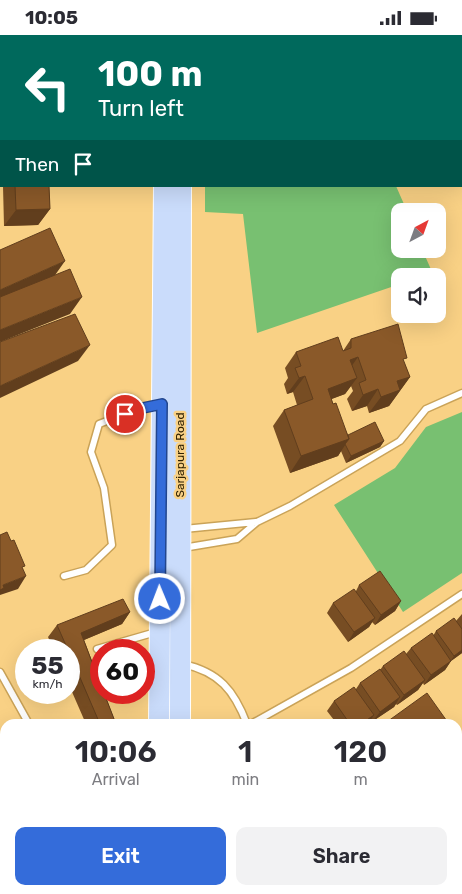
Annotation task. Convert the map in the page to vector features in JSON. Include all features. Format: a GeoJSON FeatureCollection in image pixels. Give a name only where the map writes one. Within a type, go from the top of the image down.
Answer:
{"type":"FeatureCollection","features":[{"type":"Feature","properties":{"kind":"main road","name":"Sarjapura Road"},"geometry":{"type":"LineString","coordinates":[[164,187],[172,243],[179,539],[169,568]]}},
{"type":"Feature","properties":{"kind":"main road","name":"Sarjapura Road"},"geometry":{"type":"LineString","coordinates":[[160,719],[170,629],[162,404],[172,243],[181,187]]}},
{"type":"Feature","properties":{"kind":"main road","name":"Sarjapura Road"},"geometry":{"type":"LineString","coordinates":[[170,629],[182,663],[180,719]]}},
{"type":"Feature","properties":{"kind":"lane"},"geometry":{"type":"LineString","coordinates":[[179,539],[257,522],[290,506],[400,441],[426,409],[462,393]]}},
{"type":"Feature","properties":{"kind":"lane"},"geometry":{"type":"LineString","coordinates":[[64,576],[86,570],[112,545],[104,488],[91,452],[99,424],[138,409],[162,404]]}},
{"type":"Feature","properties":{"kind":"lane"},"geometry":{"type":"LineString","coordinates":[[179,539],[237,539],[257,522]]}},
{"type":"Feature","properties":{"kind":"lane"},"geometry":{"type":"LineString","coordinates":[[260,719],[352,668],[462,594]]}},
{"type":"Feature","properties":{"kind":"lane"},"geometry":{"type":"LineString","coordinates":[[134,639],[170,629]]}},
{"type":"Feature","properties":{"kind":"lane"},"geometry":{"type":"LineString","coordinates":[[182,663],[215,675],[237,699],[245,719]]}},
{"type":"Feature","properties":{"kind":"lane"},"geometry":{"type":"LineString","coordinates":[[0,672],[26,719]]}},
{"type":"Feature","properties":{"kind":"green space"},"geometry":{"type":"Polygon","coordinates":[[[205,187],[396,187],[403,203],[391,203],[391,258],[426,258],[430,268],[391,268],[391,287],[257,333],[243,214],[205,212],[205,187]]]}},
{"type":"Feature","properties":{"kind":"green space"},"geometry":{"type":"Polygon","coordinates":[[[462,412],[462,573],[403,612],[334,505],[395,468],[426,427],[462,412]]]}},
{"type":"Feature","properties":{"kind":"building"},"geometry":{"type":"Polygon","coordinates":[[[15,187],[49,187],[50,209],[16,210],[15,187]]]}},
{"type":"Feature","properties":{"kind":"building"},"geometry":{"type":"Polygon","coordinates":[[[50,228],[65,261],[0,290],[0,250],[50,228]]]}},
{"type":"Feature","properties":{"kind":"building"},"geometry":{"type":"Polygon","coordinates":[[[70,269],[82,297],[0,330],[0,297],[70,269]]]}},
{"type":"Feature","properties":{"kind":"building"},"geometry":{"type":"Polygon","coordinates":[[[75,314],[90,345],[0,386],[0,342],[75,314]]]}},
{"type":"Feature","properties":{"kind":"building"},"geometry":{"type":"Polygon","coordinates":[[[398,324],[407,358],[403,359],[410,377],[397,381],[400,390],[381,397],[378,389],[363,395],[359,383],[366,380],[358,357],[350,360],[357,378],[328,389],[333,404],[336,403],[349,439],[301,456],[284,410],[313,399],[305,376],[299,378],[295,368],[301,366],[296,352],[338,337],[343,351],[351,348],[351,339],[398,324]]]}},
{"type":"Feature","properties":{"kind":"building"},"geometry":{"type":"Polygon","coordinates":[[[375,422],[384,441],[351,456],[345,444],[349,439],[348,435],[375,422]]]}},
{"type":"Feature","properties":{"kind":"building"},"geometry":{"type":"Polygon","coordinates":[[[7,532],[11,541],[14,540],[25,566],[22,567],[26,576],[3,585],[4,588],[0,590],[0,535],[7,532]]]}},
{"type":"Feature","properties":{"kind":"building"},"geometry":{"type":"Polygon","coordinates":[[[380,571],[401,601],[381,615],[359,585],[380,571]]]}},
{"type":"Feature","properties":{"kind":"building"},"geometry":{"type":"Polygon","coordinates":[[[354,589],[375,618],[354,632],[333,603],[354,589]]]}},
{"type":"Feature","properties":{"kind":"building"},"geometry":{"type":"Polygon","coordinates":[[[123,599],[130,612],[81,633],[90,657],[90,701],[80,678],[80,639],[63,639],[57,625],[123,599]]]}},
{"type":"Feature","properties":{"kind":"building"},"geometry":{"type":"Polygon","coordinates":[[[454,618],[462,629],[462,650],[454,656],[436,631],[454,618]]]}},
{"type":"Feature","properties":{"kind":"building"},"geometry":{"type":"Polygon","coordinates":[[[432,633],[451,661],[431,675],[411,648],[432,633]]]}},
{"type":"Feature","properties":{"kind":"building"},"geometry":{"type":"Polygon","coordinates":[[[404,651],[425,680],[404,695],[383,666],[404,651]]]}},
{"type":"Feature","properties":{"kind":"building"},"geometry":{"type":"Polygon","coordinates":[[[380,669],[400,697],[380,712],[360,683],[380,669]]]}},
{"type":"Feature","properties":{"kind":"building"},"geometry":{"type":"Polygon","coordinates":[[[354,687],[374,715],[368,719],[347,719],[334,701],[354,687]]]}},
{"type":"Feature","properties":{"kind":"building"},"geometry":{"type":"Polygon","coordinates":[[[427,693],[445,719],[391,719],[427,693]]]}},
{"type":"Feature","properties":{"kind":"building"},"geometry":{"type":"Polygon","coordinates":[[[91,704],[108,704],[114,719],[98,719],[91,704]]]}},
{"type":"Feature","properties":{"kind":"route"},"geometry":{"type":"LineString","coordinates":[[125,414],[162,404],[160,599]]}}]}
